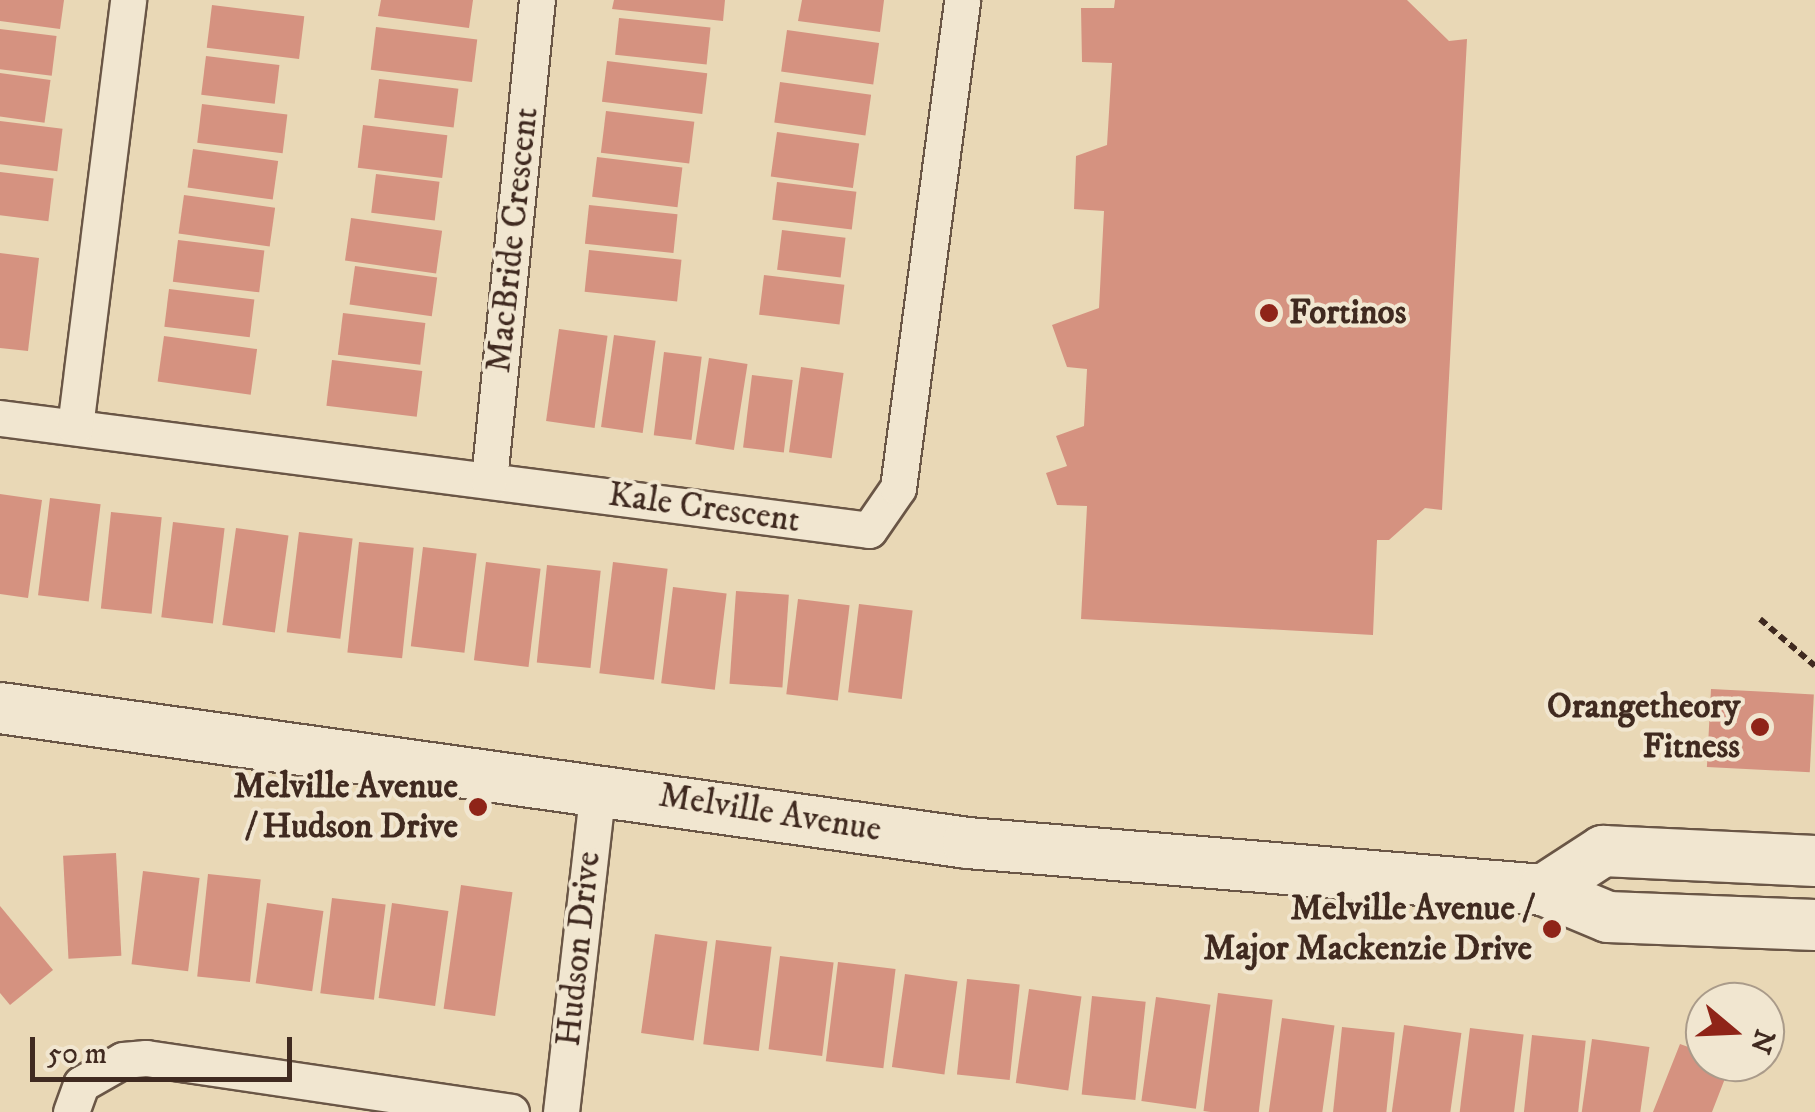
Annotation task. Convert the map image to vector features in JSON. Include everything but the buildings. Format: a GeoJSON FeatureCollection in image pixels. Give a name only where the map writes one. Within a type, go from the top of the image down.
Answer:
{"type":"FeatureCollection","features":[{"type":"Feature","properties":{"kind":"street"},"geometry":{"type":"LineString","coordinates":[[75,427],[128,0]]}},
{"type":"Feature","properties":{"kind":"street","name":"MacBride Crescent"},"geometry":{"type":"LineString","coordinates":[[489,480],[537,0]]}},
{"type":"Feature","properties":{"kind":"street","name":"Kale Crescent"},"geometry":{"type":"LineString","coordinates":[[0,418],[869,530],[898,488],[962,0]]}},
{"type":"Feature","properties":{"kind":"street","name":"Melville Avenue"},"geometry":{"type":"LineString","coordinates":[[0,708],[598,786],[1002,846],[1543,890],[1608,917],[1815,926]]}},
{"type":"Feature","properties":{"kind":"street","name":"Hudson Drive"},"geometry":{"type":"LineString","coordinates":[[561,1112],[598,786]]}},
{"type":"Feature","properties":{"kind":"street"},"geometry":{"type":"LineString","coordinates":[[1543,890],[1602,850],[1815,861]]}},
{"type":"Feature","properties":{"kind":"street"},"geometry":{"type":"LineString","coordinates":[[71,1112],[81,1084],[123,1060],[146,1058],[511,1112]]}},
{"type":"Feature","properties":{"kind":"path"},"geometry":{"type":"LineString","coordinates":[[1760,619],[1815,666]]}},
{"type":"Feature","properties":{"kind":"place","name":"Fortinos"},"geometry":{"type":"Point","coordinates":[1269,313]}},
{"type":"Feature","properties":{"kind":"place","name":"Orangetheory Fitness"},"geometry":{"type":"Point","coordinates":[1760,727]}},
{"type":"Feature","properties":{"kind":"place","name":"Melville Avenue / Hudson Drive"},"geometry":{"type":"Point","coordinates":[478,807]}},
{"type":"Feature","properties":{"kind":"place","name":"Melville Avenue / Major Mackenzie Drive"},"geometry":{"type":"Point","coordinates":[1552,929]}}]}
